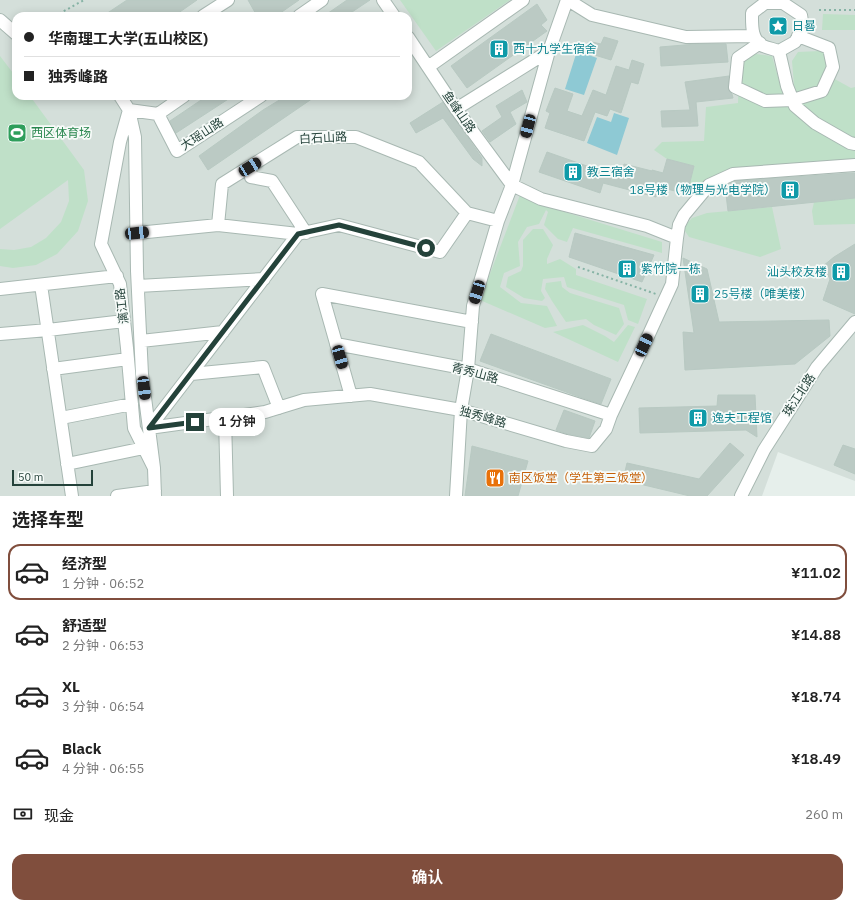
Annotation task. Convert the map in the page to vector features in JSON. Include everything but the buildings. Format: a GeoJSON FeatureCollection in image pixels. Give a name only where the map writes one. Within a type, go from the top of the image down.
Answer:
{"type":"FeatureCollection","features":[{"type":"Feature","properties":{"kind":"street"},"geometry":{"type":"LineString","coordinates":[[209,12],[228,0]]}},
{"type":"Feature","properties":{"kind":"street"},"geometry":{"type":"LineString","coordinates":[[305,12],[322,0]]}},
{"type":"Feature","properties":{"kind":"street"},"geometry":{"type":"LineString","coordinates":[[383,0],[387,12]]}},
{"type":"Feature","properties":{"kind":"street"},"geometry":{"type":"LineString","coordinates":[[428,67],[523,0]]}},
{"type":"Feature","properties":{"kind":"street"},"geometry":{"type":"LineString","coordinates":[[456,496],[461,410],[468,369],[473,306],[498,221],[512,185],[549,51],[568,0],[592,15],[686,37],[757,40]]}},
{"type":"Feature","properties":{"kind":"street"},"geometry":{"type":"LineString","coordinates":[[765,3],[783,3],[801,15],[803,28],[794,42],[778,51],[761,45],[757,40],[752,29],[752,13],[765,3]]}},
{"type":"Feature","properties":{"kind":"street"},"geometry":{"type":"LineString","coordinates":[[0,20],[12,30]]}},
{"type":"Feature","properties":{"kind":"street"},"geometry":{"type":"LineString","coordinates":[[757,40],[738,58],[735,87],[765,101],[792,100],[822,91],[833,67],[829,48],[798,36]]}},
{"type":"Feature","properties":{"kind":"street","name":"鱼峰山路"},"geometry":{"type":"LineString","coordinates":[[412,43],[456,109],[512,185]]}},
{"type":"Feature","properties":{"kind":"street"},"geometry":{"type":"LineString","coordinates":[[456,109],[549,51]]}},
{"type":"Feature","properties":{"kind":"street"},"geometry":{"type":"LineString","coordinates":[[778,51],[787,86],[795,106],[815,123],[850,143],[855,144]]}},
{"type":"Feature","properties":{"kind":"street"},"geometry":{"type":"LineString","coordinates":[[123,100],[129,110],[135,137],[138,286],[142,374],[154,468]]}},
{"type":"Feature","properties":{"kind":"street"},"geometry":{"type":"LineString","coordinates":[[129,110],[158,114],[178,100]]}},
{"type":"Feature","properties":{"kind":"street","name":"大瑶山路"},"geometry":{"type":"LineString","coordinates":[[158,114],[177,151],[255,100]]}},
{"type":"Feature","properties":{"kind":"street","name":"漓江路"},"geometry":{"type":"LineString","coordinates":[[129,110],[120,142],[101,244],[120,284],[134,428],[154,468],[155,494]]}},
{"type":"Feature","properties":{"kind":"street","name":"白石山路"},"geometry":{"type":"LineString","coordinates":[[218,225],[222,184],[297,137],[356,136],[419,162],[467,213]]}},
{"type":"Feature","properties":{"kind":"street","name":"独秀峰路"},"geometry":{"type":"LineString","coordinates":[[149,428],[265,412],[304,400],[370,394],[461,410],[566,441],[592,446],[606,429],[611,415],[672,284],[679,225],[684,215],[709,185],[733,174],[855,165]]}},
{"type":"Feature","properties":{"kind":"street"},"geometry":{"type":"LineString","coordinates":[[250,167],[251,177],[272,181],[302,234]]}},
{"type":"Feature","properties":{"kind":"street"},"geometry":{"type":"LineString","coordinates":[[512,185],[541,199],[647,226],[677,238]]}},
{"type":"Feature","properties":{"kind":"street"},"geometry":{"type":"LineString","coordinates":[[137,233],[218,225],[302,234],[339,225],[440,252],[467,213],[498,221]]}},
{"type":"Feature","properties":{"kind":"street"},"geometry":{"type":"LineString","coordinates":[[149,428],[264,279],[302,234]]}},
{"type":"Feature","properties":{"kind":"street"},"geometry":{"type":"LineString","coordinates":[[0,289],[117,276]]}},
{"type":"Feature","properties":{"kind":"street"},"geometry":{"type":"LineString","coordinates":[[138,286],[264,279]]}},
{"type":"Feature","properties":{"kind":"street"},"geometry":{"type":"LineString","coordinates":[[41,285],[72,496]]}},
{"type":"Feature","properties":{"kind":"street"},"geometry":{"type":"LineString","coordinates":[[351,396],[322,294],[472,322]]}},
{"type":"Feature","properties":{"kind":"street"},"geometry":{"type":"LineString","coordinates":[[0,334],[48,330],[124,320]]}},
{"type":"Feature","properties":{"kind":"street","name":"珠江北路"},"geometry":{"type":"LineString","coordinates":[[741,496],[764,450],[817,367],[855,322]]}},
{"type":"Feature","properties":{"kind":"street"},"geometry":{"type":"LineString","coordinates":[[141,341],[223,332]]}},
{"type":"Feature","properties":{"kind":"street","name":"青秀山路"},"geometry":{"type":"LineString","coordinates":[[336,344],[468,369],[611,415]]}},
{"type":"Feature","properties":{"kind":"street"},"geometry":{"type":"LineString","coordinates":[[54,369],[128,358]]}},
{"type":"Feature","properties":{"kind":"street"},"geometry":{"type":"LineString","coordinates":[[191,374],[263,367],[279,408]]}},
{"type":"Feature","properties":{"kind":"street"},"geometry":{"type":"LineString","coordinates":[[61,418],[132,404]]}},
{"type":"Feature","properties":{"kind":"street"},"geometry":{"type":"LineString","coordinates":[[225,418],[228,496]]}},
{"type":"Feature","properties":{"kind":"street"},"geometry":{"type":"LineString","coordinates":[[68,464],[144,448]]}},
{"type":"Feature","properties":{"kind":"street"},"geometry":{"type":"LineString","coordinates":[[117,496],[155,494]]}},
{"type":"Feature","properties":{"kind":"path"},"geometry":{"type":"LineString","coordinates":[[62,12],[84,0]]}},
{"type":"Feature","properties":{"kind":"path"},"geometry":{"type":"LineString","coordinates":[[819,10],[855,10]]}},
{"type":"Feature","properties":{"kind":"path"},"geometry":{"type":"LineString","coordinates":[[578,267],[666,297]]}},
{"type":"Feature","properties":{"kind":"shaded area"},"geometry":{"type":"Polygon","coordinates":[[[0,0],[855,0],[855,481],[778,452],[762,496],[0,496],[0,0]]]}},
{"type":"Feature","properties":{"kind":"green space"},"geometry":{"type":"Polygon","coordinates":[[[400,0],[510,0],[436,51],[412,17],[412,12],[408,12],[400,0]]]}},
{"type":"Feature","properties":{"kind":"green space"},"geometry":{"type":"Polygon","coordinates":[[[823,14],[855,15],[855,30],[822,30],[823,14]]]}},
{"type":"Feature","properties":{"kind":"green space"},"geometry":{"type":"Polygon","coordinates":[[[820,51],[828,54],[831,77],[851,88],[855,87],[855,138],[833,129],[811,115],[795,97],[792,61],[798,52],[820,51]]]}},
{"type":"Feature","properties":{"kind":"green space"},"geometry":{"type":"Polygon","coordinates":[[[756,54],[772,56],[785,102],[855,150],[855,161],[726,172],[694,197],[688,188],[694,166],[667,159],[654,150],[662,142],[704,141],[706,107],[738,103],[739,71],[746,55],[756,54]]]}},
{"type":"Feature","properties":{"kind":"green space"},"geometry":{"type":"Polygon","coordinates":[[[0,56],[12,72],[12,100],[33,100],[84,170],[88,201],[78,231],[57,254],[36,265],[13,268],[0,266],[0,249],[14,250],[31,247],[46,238],[61,222],[69,201],[68,180],[0,229],[0,56]]]}},
{"type":"Feature","properties":{"kind":"green space"},"geometry":{"type":"Polygon","coordinates":[[[520,195],[542,205],[662,242],[662,253],[573,228],[567,242],[558,239],[544,225],[548,212],[546,210],[539,224],[527,227],[518,242],[520,266],[504,273],[500,287],[521,303],[547,306],[557,326],[545,328],[480,300],[520,195]]]}},
{"type":"Feature","properties":{"kind":"green space"},"geometry":{"type":"Polygon","coordinates":[[[855,198],[855,224],[814,225],[812,211],[814,202],[855,198]]]}},
{"type":"Feature","properties":{"kind":"green space"},"geometry":{"type":"Polygon","coordinates":[[[772,207],[781,249],[760,257],[689,237],[683,228],[692,218],[707,213],[772,207]]]}},
{"type":"Feature","properties":{"kind":"green space"},"geometry":{"type":"Polygon","coordinates":[[[533,229],[543,229],[553,245],[547,259],[547,264],[560,259],[576,269],[576,275],[647,299],[638,324],[628,320],[624,305],[567,287],[564,277],[543,279],[541,291],[545,298],[542,301],[524,298],[506,287],[508,277],[521,271],[523,266],[523,240],[533,229]]]}},
{"type":"Feature","properties":{"kind":"green space"},"geometry":{"type":"Polygon","coordinates":[[[561,281],[562,287],[570,293],[619,308],[624,324],[616,335],[594,325],[586,319],[566,322],[545,289],[546,283],[561,281]]]}},
{"type":"Feature","properties":{"kind":"green space"},"geometry":{"type":"Polygon","coordinates":[[[583,325],[614,342],[628,325],[635,327],[618,362],[553,332],[583,325]]]}},
{"type":"Feature","properties":{"kind":"water"},"geometry":{"type":"Polygon","coordinates":[[[577,51],[597,58],[584,95],[565,89],[577,51]]]}},
{"type":"Feature","properties":{"kind":"water"},"geometry":{"type":"Polygon","coordinates":[[[614,113],[629,118],[617,155],[587,143],[597,117],[611,122],[614,113]]]}},
{"type":"Feature","properties":{"kind":"place","name":"日晷"},"geometry":{"type":"Point","coordinates":[778,26]}},
{"type":"Feature","properties":{"kind":"place","name":"西十九学生宿舍"},"geometry":{"type":"Point","coordinates":[499,49]}},
{"type":"Feature","properties":{"kind":"place","name":"西区体育场"},"geometry":{"type":"Point","coordinates":[17,133]}},
{"type":"Feature","properties":{"kind":"place","name":"教三宿舍"},"geometry":{"type":"Point","coordinates":[573,172]}},
{"type":"Feature","properties":{"kind":"place","name":"18号楼（物理与光电学院）"},"geometry":{"type":"Point","coordinates":[790,190]}},
{"type":"Feature","properties":{"kind":"place","name":"紫竹院一栋"},"geometry":{"type":"Point","coordinates":[627,269]}},
{"type":"Feature","properties":{"kind":"place","name":"汕头校友楼"},"geometry":{"type":"Point","coordinates":[841,272]}},
{"type":"Feature","properties":{"kind":"place","name":"25号楼（唯美楼）"},"geometry":{"type":"Point","coordinates":[700,294]}},
{"type":"Feature","properties":{"kind":"place","name":"逸夫工程馆"},"geometry":{"type":"Point","coordinates":[698,418]}},
{"type":"Feature","properties":{"kind":"place","name":"南区饭堂（学生第三饭堂）"},"geometry":{"type":"Point","coordinates":[495,478]}},
{"type":"Feature","properties":{"kind":"route"},"geometry":{"type":"LineString","coordinates":[[195,422],[149,428],[298,234],[339,225],[426,248]]}}]}
